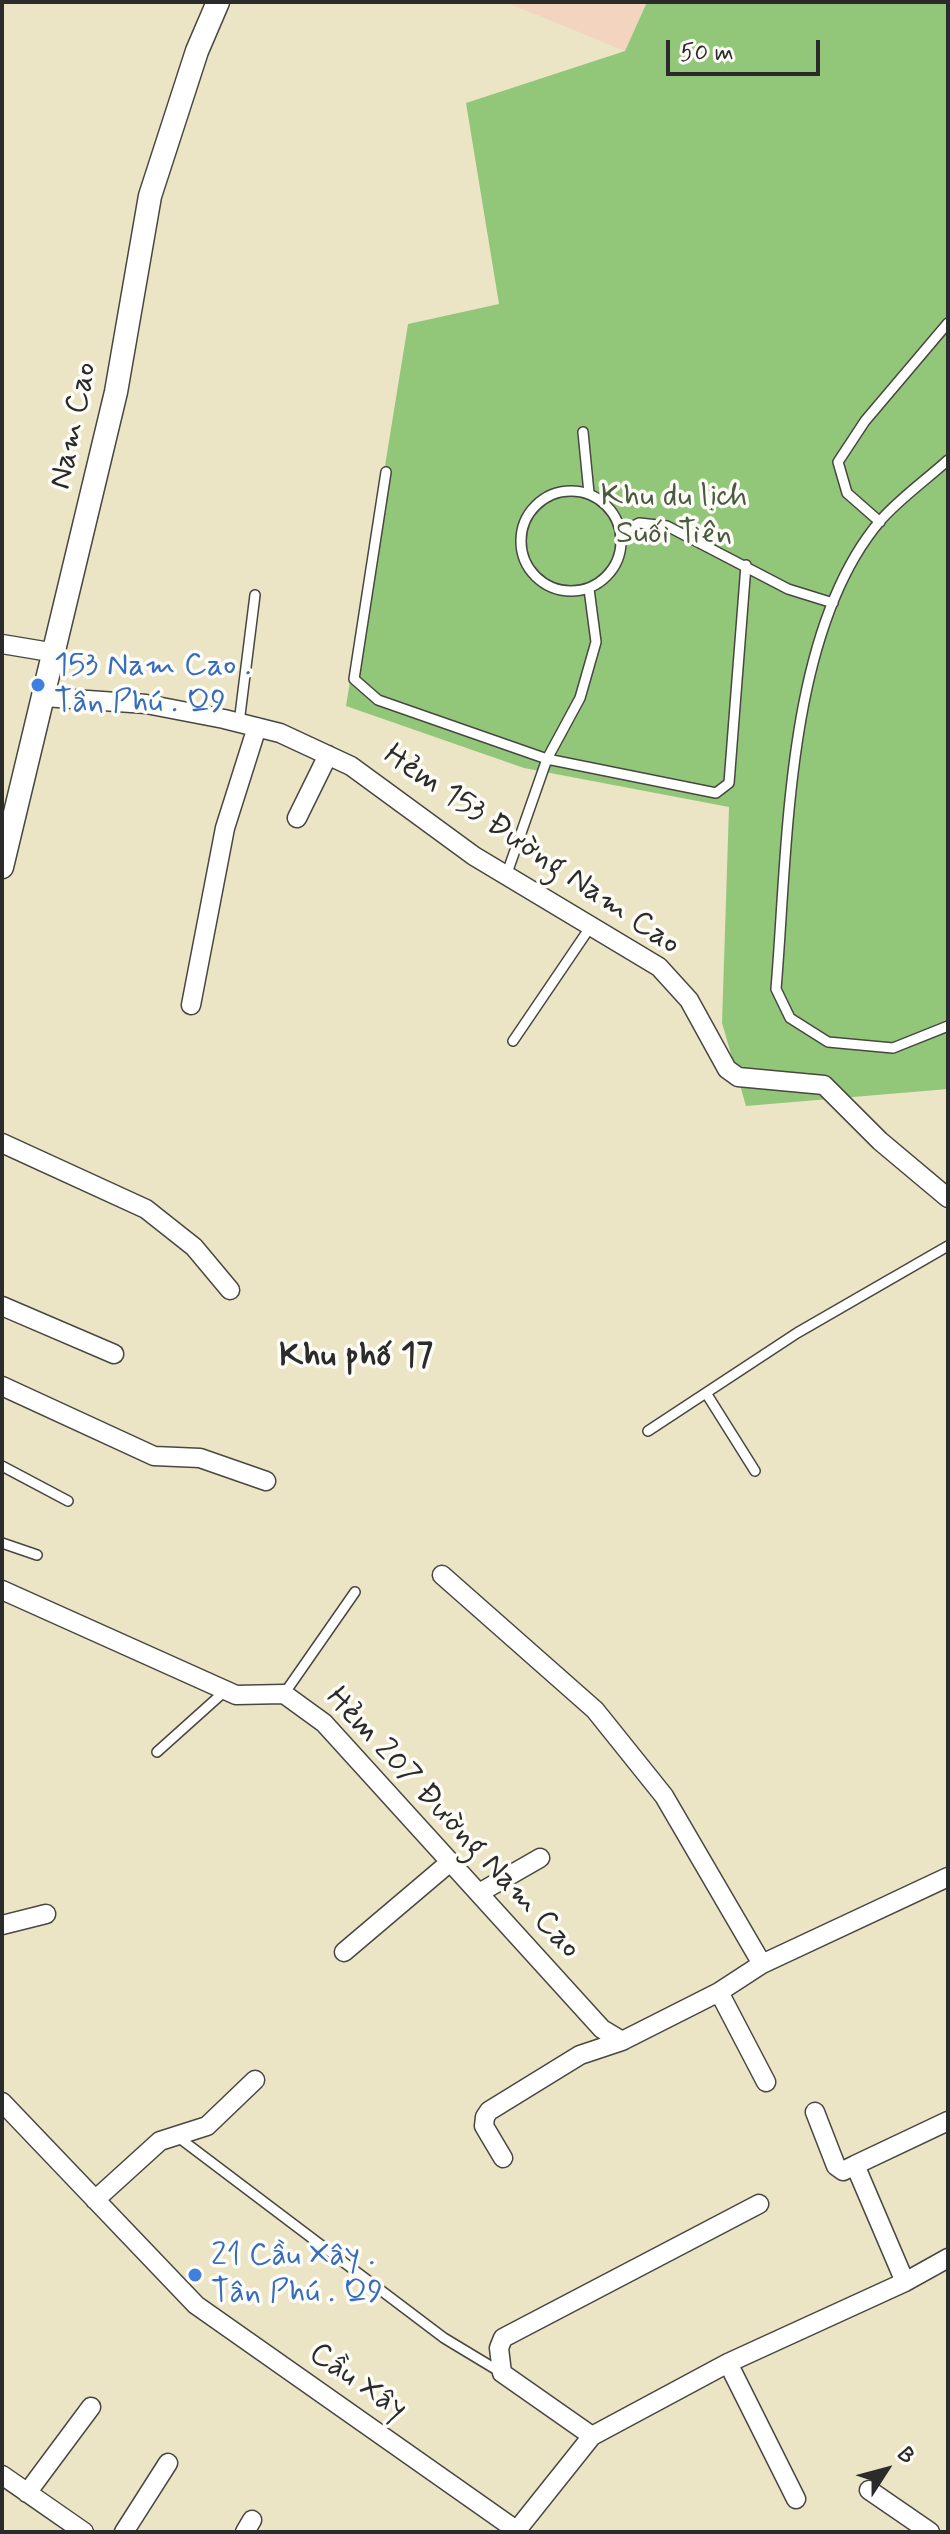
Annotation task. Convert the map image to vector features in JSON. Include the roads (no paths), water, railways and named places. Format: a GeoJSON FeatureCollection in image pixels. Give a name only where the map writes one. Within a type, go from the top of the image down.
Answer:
{"type":"FeatureCollection","features":[{"type":"Feature","properties":{"kind":"street","name":"Nam Cao"},"geometry":{"type":"LineString","coordinates":[[2,867],[56,653],[116,392],[150,196],[192,64],[218,2]]}},
{"type":"Feature","properties":{"kind":"street"},"geometry":{"type":"LineString","coordinates":[[2,644],[56,653]]}},
{"type":"Feature","properties":{"kind":"street","name":"Hẻm 153 Đường Nam Cao"},"geometry":{"type":"LineString","coordinates":[[44,697],[146,704],[248,725],[280,733],[351,766],[506,876],[659,967],[689,1000],[727,1069],[738,1077],[824,1085],[880,1141],[948,1198]]}},
{"type":"Feature","properties":{"kind":"street"},"geometry":{"type":"LineString","coordinates":[[191,1005],[248,725]]}},
{"type":"Feature","properties":{"kind":"street"},"geometry":{"type":"LineString","coordinates":[[297,818],[328,755]]}},
{"type":"Feature","properties":{"kind":"street"},"geometry":{"type":"LineString","coordinates":[[2,1143],[146,1209],[194,1247],[230,1290]]}},
{"type":"Feature","properties":{"kind":"street"},"geometry":{"type":"LineString","coordinates":[[2,1306],[114,1354]]}},
{"type":"Feature","properties":{"kind":"street"},"geometry":{"type":"LineString","coordinates":[[2,1386],[154,1456],[200,1458],[266,1481]]}},
{"type":"Feature","properties":{"kind":"street"},"geometry":{"type":"LineString","coordinates":[[442,1575],[595,1710],[664,1796],[762,1964]]}},
{"type":"Feature","properties":{"kind":"street","name":"Hẻm 207 Đường Nam Cao"},"geometry":{"type":"LineString","coordinates":[[2,1590],[225,1691],[236,1695],[284,1694],[324,1723],[602,2029],[622,2041]]}},
{"type":"Feature","properties":{"kind":"street"},"geometry":{"type":"LineString","coordinates":[[479,1893],[540,1858]]}},
{"type":"Feature","properties":{"kind":"street"},"geometry":{"type":"LineString","coordinates":[[344,1952],[449,1863]]}},
{"type":"Feature","properties":{"kind":"street"},"geometry":{"type":"LineString","coordinates":[[503,2158],[484,2126],[489,2111],[580,2055],[622,2041],[719,1992],[762,1964],[948,1877]]}},
{"type":"Feature","properties":{"kind":"street"},"geometry":{"type":"LineString","coordinates":[[2,1925],[46,1914]]}},
{"type":"Feature","properties":{"kind":"street"},"geometry":{"type":"LineString","coordinates":[[719,1992],[766,2082]]}},
{"type":"Feature","properties":{"kind":"street"},"geometry":{"type":"LineString","coordinates":[[95,2200],[160,2141],[207,2126],[255,2080]]}},
{"type":"Feature","properties":{"kind":"street","name":"Cầu Xây"},"geometry":{"type":"LineString","coordinates":[[2,2102],[196,2305],[518,2531]]}},
{"type":"Feature","properties":{"kind":"street"},"geometry":{"type":"LineString","coordinates":[[815,2112],[836,2166],[843,2171],[948,2121]]}},
{"type":"Feature","properties":{"kind":"street"},"geometry":{"type":"LineString","coordinates":[[855,2165],[905,2282]]}},
{"type":"Feature","properties":{"kind":"street"},"geometry":{"type":"LineString","coordinates":[[592,2436],[502,2373],[499,2348],[503,2338],[759,2204]]}},
{"type":"Feature","properties":{"kind":"street"},"geometry":{"type":"LineString","coordinates":[[518,2531],[592,2436],[728,2363],[905,2282],[948,2258]]}},
{"type":"Feature","properties":{"kind":"street"},"geometry":{"type":"LineString","coordinates":[[728,2363],[796,2499]]}},
{"type":"Feature","properties":{"kind":"street"},"geometry":{"type":"LineString","coordinates":[[27,2493],[91,2407]]}},
{"type":"Feature","properties":{"kind":"street"},"geometry":{"type":"LineString","coordinates":[[124,2532],[168,2463]]}},
{"type":"Feature","properties":{"kind":"street"},"geometry":{"type":"LineString","coordinates":[[2,2475],[84,2532]]}},
{"type":"Feature","properties":{"kind":"street"},"geometry":{"type":"LineString","coordinates":[[869,2490],[930,2532]]}},
{"type":"Feature","properties":{"kind":"lane"},"geometry":{"type":"LineString","coordinates":[[880,522],[847,493],[838,462],[865,421],[948,323]]}},
{"type":"Feature","properties":{"kind":"lane"},"geometry":{"type":"LineString","coordinates":[[583,432],[589,493]]}},
{"type":"Feature","properties":{"kind":"lane"},"geometry":{"type":"LineString","coordinates":[[948,460],[880,522],[821,628],[795,755],[776,989],[790,1018],[828,1042],[893,1048],[948,1026]]}},
{"type":"Feature","properties":{"kind":"lane"},"geometry":{"type":"LineString","coordinates":[[386,472],[354,679],[378,700],[547,759],[716,793],[724,789],[729,783],[746,565]]}},
{"type":"Feature","properties":{"kind":"lane"},"geometry":{"type":"LineString","coordinates":[[563,491],[589,493],[604,502],[622,532],[621,550],[615,566],[604,580],[589,589],[571,592],[554,589],[539,580],[528,566],[521,549],[524,524],[539,502],[563,491]]}},
{"type":"Feature","properties":{"kind":"lane"},"geometry":{"type":"LineString","coordinates":[[622,532],[639,523],[667,526],[788,589],[833,603]]}},
{"type":"Feature","properties":{"kind":"lane"},"geometry":{"type":"LineString","coordinates":[[506,876],[547,759],[580,698],[596,642],[589,589]]}},
{"type":"Feature","properties":{"kind":"lane"},"geometry":{"type":"LineString","coordinates":[[248,725],[255,595]]}},
{"type":"Feature","properties":{"kind":"lane"},"geometry":{"type":"LineString","coordinates":[[513,1041],[591,926]]}},
{"type":"Feature","properties":{"kind":"lane"},"geometry":{"type":"LineString","coordinates":[[648,1431],[797,1333],[948,1246]]}},
{"type":"Feature","properties":{"kind":"lane"},"geometry":{"type":"LineString","coordinates":[[706,1393],[755,1471]]}},
{"type":"Feature","properties":{"kind":"lane"},"geometry":{"type":"LineString","coordinates":[[2,1466],[68,1501]]}},
{"type":"Feature","properties":{"kind":"lane"},"geometry":{"type":"LineString","coordinates":[[2,1543],[37,1555]]}},
{"type":"Feature","properties":{"kind":"lane"},"geometry":{"type":"LineString","coordinates":[[284,1694],[355,1592]]}},
{"type":"Feature","properties":{"kind":"lane"},"geometry":{"type":"LineString","coordinates":[[157,1752],[225,1691]]}},
{"type":"Feature","properties":{"kind":"lane"},"geometry":{"type":"LineString","coordinates":[[175,2135],[444,2338],[502,2373]]}},
{"type":"Feature","properties":{"kind":"place","name":"153 Nam Cao . Tân Phú . Q9"},"geometry":{"type":"Point","coordinates":[38,685]}},
{"type":"Feature","properties":{"kind":"place","name":"21 Cầu Xây . Tân Phú . Q9"},"geometry":{"type":"Point","coordinates":[195,2275]}},
{"type":"Feature","properties":{"kind":"district","name":"Khu phố 17"},"geometry":{"type":"Point","coordinates":[356,1358]}},
{"type":"Feature","properties":{"kind":"park label","name":"Khu du lịch Suối Tiên"},"geometry":{"type":"Point","coordinates":[674,516]}}]}
